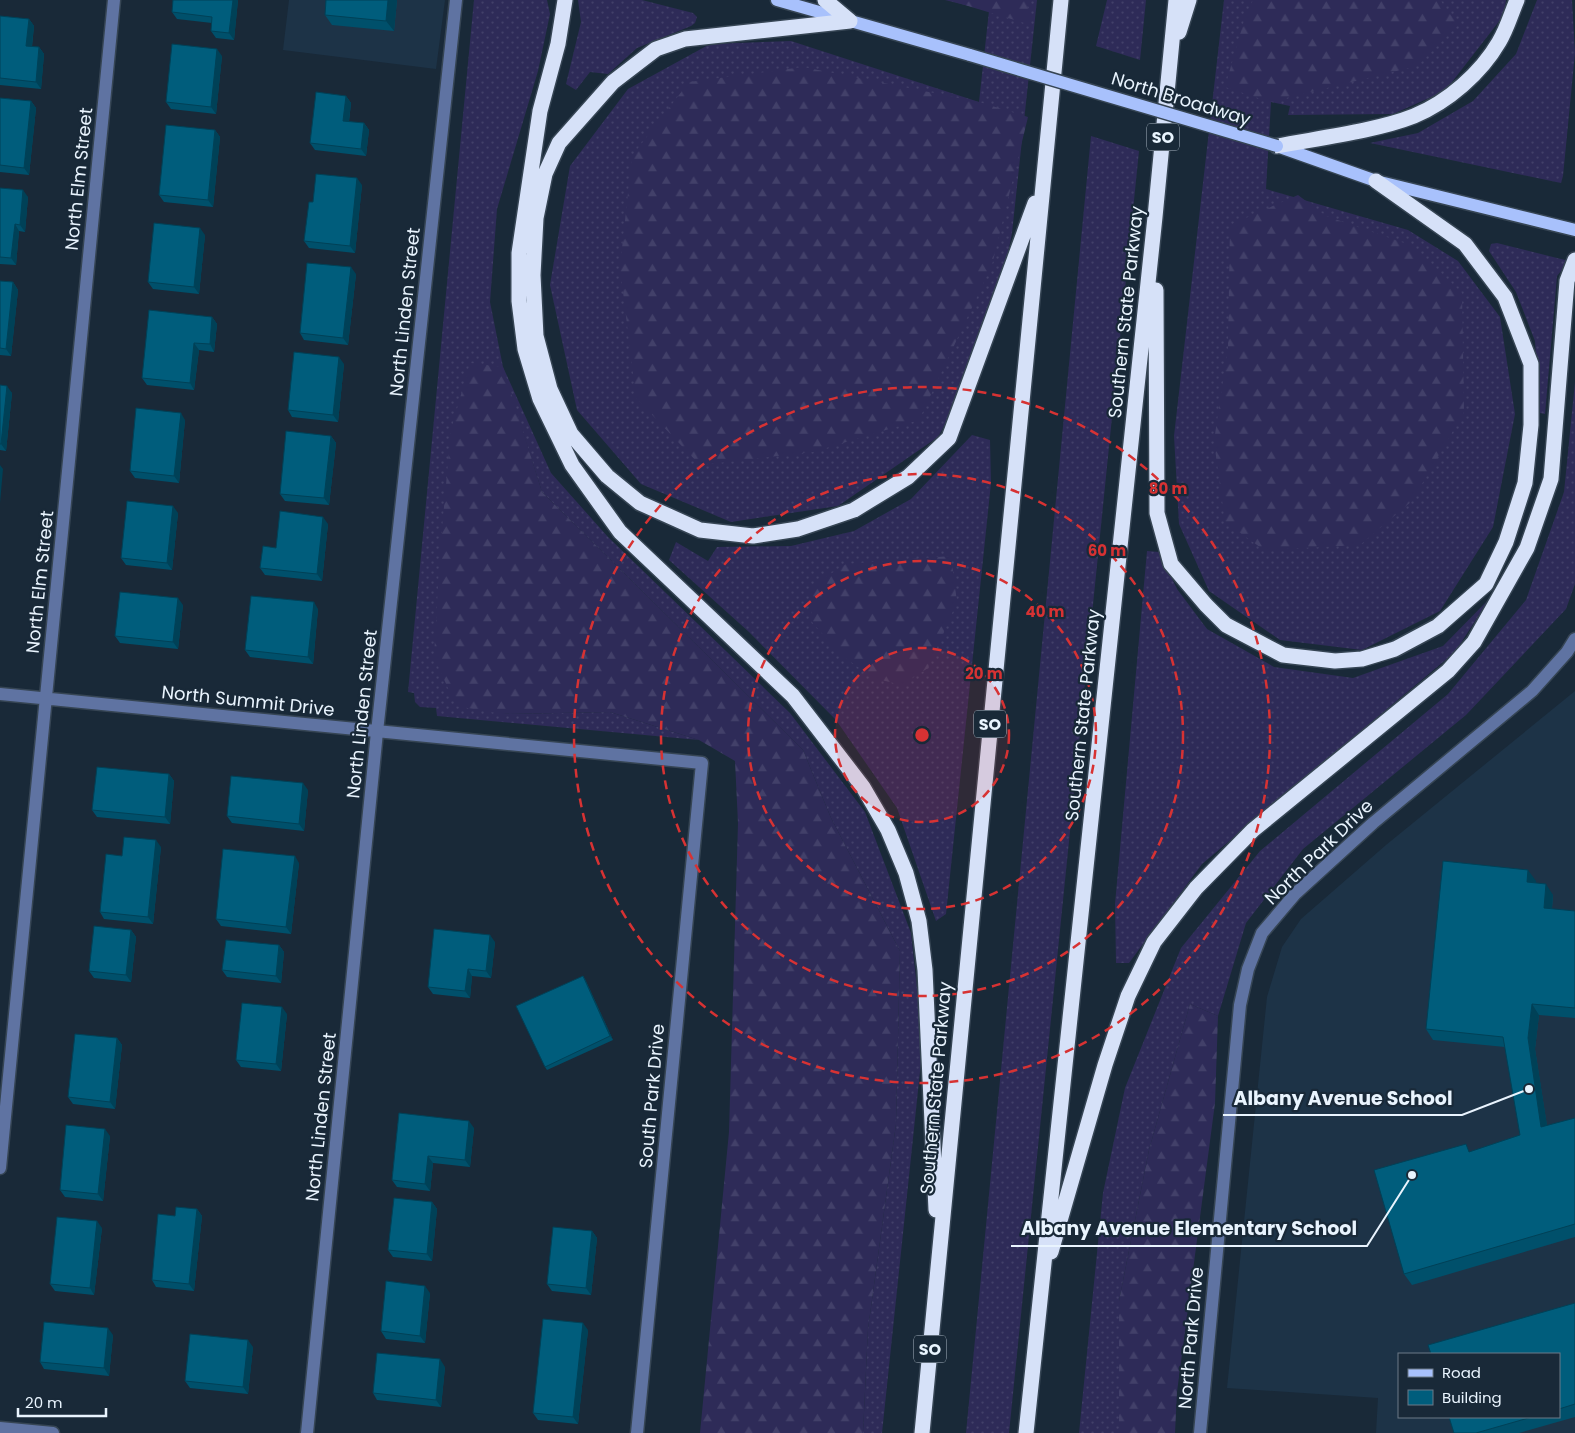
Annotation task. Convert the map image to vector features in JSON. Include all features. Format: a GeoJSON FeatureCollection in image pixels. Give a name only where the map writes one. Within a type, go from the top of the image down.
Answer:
{"type":"FeatureCollection","features":[{"type":"Feature","properties":{"kind":"highway"},"geometry":{"type":"LineString","coordinates":[[565,0],[558,44],[540,111],[519,253],[519,301],[525,350],[540,399],[572,465],[620,532],[793,696],[863,787],[888,830],[906,873],[919,921],[925,970],[938,1265]]}},
{"type":"Feature","properties":{"kind":"highway"},"geometry":{"type":"LineString","coordinates":[[825,0],[850,21]]}},
{"type":"Feature","properties":{"kind":"highway","name":"Southern State Parkway"},"geometry":{"type":"LineString","coordinates":[[922,1433],[1061,0]]}},
{"type":"Feature","properties":{"kind":"highway","name":"Southern State Parkway"},"geometry":{"type":"LineString","coordinates":[[1026,1433],[1156,217],[1176,0]]}},
{"type":"Feature","properties":{"kind":"highway"},"geometry":{"type":"LineString","coordinates":[[1171,58],[1190,0]]}},
{"type":"Feature","properties":{"kind":"highway"},"geometry":{"type":"LineString","coordinates":[[1277,146],[1390,123],[1415,116],[1445,99],[1471,77],[1499,42],[1517,0]]}},
{"type":"Feature","properties":{"kind":"highway"},"geometry":{"type":"LineString","coordinates":[[850,21],[685,40],[656,49],[613,82],[559,143],[545,174],[536,218],[533,275],[536,336],[550,389],[571,434],[607,476],[633,498],[700,530],[753,536],[798,529],[854,510],[908,477],[949,438],[1042,183]]}},
{"type":"Feature","properties":{"kind":"highway"},"geometry":{"type":"LineString","coordinates":[[1156,217],[1157,513],[1171,564],[1226,625],[1283,655],[1335,661],[1362,659],[1395,649],[1438,626],[1486,584],[1506,542],[1525,483],[1531,425],[1531,364],[1505,297],[1465,244],[1376,181]]}},
{"type":"Feature","properties":{"kind":"highway"},"geometry":{"type":"LineString","coordinates":[[1040,1292],[1105,1065],[1128,996],[1154,942],[1196,888],[1253,830],[1448,671],[1474,642],[1527,548],[1551,480],[1566,281],[1575,260]]}},
{"type":"Feature","properties":{"kind":"main road","name":"North Broadway"},"geometry":{"type":"LineString","coordinates":[[777,0],[1277,146],[1376,181],[1575,230]]}},
{"type":"Feature","properties":{"kind":"street","name":"North Elm Street"},"geometry":{"type":"LineString","coordinates":[[0,1168],[114,0]]}},
{"type":"Feature","properties":{"kind":"street","name":"North Linden Street"},"geometry":{"type":"LineString","coordinates":[[307,1433],[377,732],[456,0]]}},
{"type":"Feature","properties":{"kind":"street","name":"North Park Drive"},"geometry":{"type":"LineString","coordinates":[[1200,1433],[1240,1005],[1248,969],[1262,933],[1295,894],[1373,823],[1532,691],[1567,652],[1575,639]]}},
{"type":"Feature","properties":{"kind":"street","name":"North Summit Drive"},"geometry":{"type":"LineString","coordinates":[[0,694],[702,763]]}},
{"type":"Feature","properties":{"kind":"street","name":"South Park Drive"},"geometry":{"type":"LineString","coordinates":[[638,1433],[702,763]]}},
{"type":"Feature","properties":{"kind":"street"},"geometry":{"type":"LineString","coordinates":[[0,1428],[53,1433]]}},
{"type":"Feature","properties":{"kind":"shaded area"},"geometry":{"type":"Polygon","coordinates":[[[289,0],[445,0],[436,69],[283,50],[289,0]]]}},
{"type":"Feature","properties":{"kind":"shaded area"},"geometry":{"type":"Polygon","coordinates":[[[1575,691],[1575,1433],[1376,1433],[1378,1398],[1227,1388],[1267,997],[1282,947],[1301,919],[1386,845],[1575,691]]]}},
{"type":"Feature","properties":{"kind":"green space"},"geometry":{"type":"Polygon","coordinates":[[[474,0],[547,0],[550,14],[538,71],[497,209],[490,302],[503,367],[551,473],[608,537],[790,713],[865,812],[911,933],[923,1043],[882,1433],[863,1433],[868,1329],[896,1124],[900,951],[831,818],[803,750],[542,492],[502,367],[502,714],[610,712],[699,740],[437,716],[436,708],[420,707],[415,702],[414,693],[408,692],[474,0]]]}},
{"type":"Feature","properties":{"kind":"green space"},"geometry":{"type":"Polygon","coordinates":[[[578,0],[642,0],[693,13],[697,17],[695,23],[691,26],[637,48],[608,74],[590,72],[576,90],[566,84],[581,22],[578,0]]]}},
{"type":"Feature","properties":{"kind":"green space"},"geometry":{"type":"Polygon","coordinates":[[[945,0],[1037,0],[1012,233],[990,344],[938,437],[838,506],[731,522],[641,484],[577,410],[550,285],[570,166],[628,89],[710,44],[791,41],[979,102],[989,11],[945,0]]]}},
{"type":"Feature","properties":{"kind":"green space"},"geometry":{"type":"Polygon","coordinates":[[[948,0],[1026,0],[1031,25],[948,0]]]}},
{"type":"Feature","properties":{"kind":"green space"},"geometry":{"type":"Polygon","coordinates":[[[1107,0],[1146,0],[1140,60],[1096,46],[1107,0]]]}},
{"type":"Feature","properties":{"kind":"green space"},"geometry":{"type":"Polygon","coordinates":[[[1224,0],[1506,0],[1504,15],[1445,91],[1393,114],[1288,115],[1290,106],[1271,102],[1266,189],[1408,230],[1458,261],[1500,317],[1515,414],[1493,527],[1440,611],[1362,650],[1280,640],[1209,591],[1179,524],[1174,436],[1224,0]]]}},
{"type":"Feature","properties":{"kind":"green space"},"geometry":{"type":"Polygon","coordinates":[[[1253,0],[1440,0],[1458,25],[1417,66],[1270,102],[1225,87],[1245,17],[1253,0]]]}},
{"type":"Feature","properties":{"kind":"green space"},"geometry":{"type":"Polygon","coordinates":[[[1537,0],[1572,0],[1575,53],[1561,183],[1370,143],[1418,133],[1473,101],[1516,54],[1537,0]]]}},
{"type":"Feature","properties":{"kind":"green space"},"geometry":{"type":"Polygon","coordinates":[[[803,67],[979,102],[1028,117],[992,265],[919,420],[813,452],[700,465],[636,398],[620,267],[632,156],[689,82],[803,67]]]}},
{"type":"Feature","properties":{"kind":"green space"},"geometry":{"type":"Polygon","coordinates":[[[1091,136],[1139,151],[1009,1433],[966,1433],[1091,136]]]}},
{"type":"Feature","properties":{"kind":"green space"},"geometry":{"type":"Polygon","coordinates":[[[1298,195],[1326,216],[1413,246],[1462,293],[1464,412],[1412,501],[1360,545],[1264,550],[1225,522],[1214,441],[1228,348],[1230,225],[1298,195]]]}},
{"type":"Feature","properties":{"kind":"green space"},"geometry":{"type":"Polygon","coordinates":[[[1497,243],[1569,261],[1557,276],[1545,414],[1540,413],[1535,341],[1516,292],[1489,251],[1491,244],[1497,243]]]}},
{"type":"Feature","properties":{"kind":"green space"},"geometry":{"type":"Polygon","coordinates":[[[470,363],[503,367],[542,492],[803,750],[831,818],[900,951],[896,1124],[868,1329],[863,1433],[700,1433],[729,1132],[738,823],[735,761],[699,740],[610,712],[502,714],[456,706],[434,657],[440,551],[451,430],[470,363]]]}},
{"type":"Feature","properties":{"kind":"green space"},"geometry":{"type":"Polygon","coordinates":[[[1575,382],[1575,584],[1566,609],[1466,715],[1303,849],[1246,923],[1218,1016],[1190,1004],[1149,1150],[1119,1301],[1119,1433],[1079,1433],[1103,1193],[1125,1088],[1181,948],[1260,851],[1448,694],[1526,600],[1564,492],[1575,382]]]}},
{"type":"Feature","properties":{"kind":"green space"},"geometry":{"type":"Polygon","coordinates":[[[972,435],[990,440],[991,483],[946,914],[936,921],[897,808],[836,720],[749,632],[669,560],[676,542],[708,561],[717,547],[791,546],[854,531],[911,499],[972,435]]]}},
{"type":"Feature","properties":{"kind":"green space"},"geometry":{"type":"Polygon","coordinates":[[[1147,551],[1159,552],[1177,589],[1207,629],[1274,667],[1353,678],[1443,646],[1490,598],[1455,652],[1202,864],[1129,963],[1116,963],[1115,904],[1147,551]]]}},
{"type":"Feature","properties":{"kind":"green space"},"geometry":{"type":"Polygon","coordinates":[[[951,556],[957,602],[928,668],[902,685],[873,678],[840,654],[812,622],[810,587],[846,564],[951,556]]]}},
{"type":"Feature","properties":{"kind":"green space"},"geometry":{"type":"Polygon","coordinates":[[[1190,1004],[1218,1016],[1215,1103],[1177,1392],[1175,1433],[1119,1433],[1119,1301],[1149,1150],[1190,1004]]]}},
{"type":"Feature","properties":{"kind":"building"},"geometry":{"type":"Polygon","coordinates":[[[173,0],[233,0],[229,33],[211,31],[212,17],[172,12],[173,0]]]}},
{"type":"Feature","properties":{"kind":"building"},"geometry":{"type":"Polygon","coordinates":[[[326,0],[388,0],[386,21],[325,15],[326,0]]]}},
{"type":"Feature","properties":{"kind":"building"},"geometry":{"type":"Polygon","coordinates":[[[0,16],[29,19],[26,46],[39,47],[36,82],[0,78],[0,16]]]}},
{"type":"Feature","properties":{"kind":"building"},"geometry":{"type":"Polygon","coordinates":[[[172,44],[217,49],[211,107],[166,102],[172,44]]]}},
{"type":"Feature","properties":{"kind":"building"},"geometry":{"type":"Polygon","coordinates":[[[316,92],[346,96],[343,121],[364,123],[361,149],[310,143],[316,92]]]}},
{"type":"Feature","properties":{"kind":"building"},"geometry":{"type":"Polygon","coordinates":[[[0,98],[31,101],[24,168],[0,165],[0,98]]]}},
{"type":"Feature","properties":{"kind":"building"},"geometry":{"type":"Polygon","coordinates":[[[166,125],[215,130],[208,200],[159,195],[166,125]]]}},
{"type":"Feature","properties":{"kind":"building"},"geometry":{"type":"Polygon","coordinates":[[[316,174],[357,178],[350,246],[304,241],[309,202],[313,202],[316,174]]]}},
{"type":"Feature","properties":{"kind":"building"},"geometry":{"type":"Polygon","coordinates":[[[0,188],[23,190],[20,225],[15,224],[11,258],[0,257],[0,188]]]}},
{"type":"Feature","properties":{"kind":"building"},"geometry":{"type":"Polygon","coordinates":[[[154,223],[200,228],[194,287],[148,282],[154,223]]]}},
{"type":"Feature","properties":{"kind":"building"},"geometry":{"type":"Polygon","coordinates":[[[307,263],[351,267],[343,338],[300,333],[307,263]]]}},
{"type":"Feature","properties":{"kind":"building"},"geometry":{"type":"Polygon","coordinates":[[[0,281],[13,282],[6,349],[0,348],[0,281]]]}},
{"type":"Feature","properties":{"kind":"building"},"geometry":{"type":"Polygon","coordinates":[[[149,310],[212,317],[210,344],[194,343],[190,383],[142,378],[149,310]]]}},
{"type":"Feature","properties":{"kind":"building"},"geometry":{"type":"Polygon","coordinates":[[[294,352],[339,357],[333,415],[288,410],[294,352]]]}},
{"type":"Feature","properties":{"kind":"building"},"geometry":{"type":"Polygon","coordinates":[[[0,385],[7,386],[1,444],[0,444],[0,385]]]}},
{"type":"Feature","properties":{"kind":"building"},"geometry":{"type":"Polygon","coordinates":[[[136,408],[181,413],[174,476],[130,471],[136,408]]]}},
{"type":"Feature","properties":{"kind":"building"},"geometry":{"type":"Polygon","coordinates":[[[286,431],[331,436],[324,498],[280,494],[286,431]]]}},
{"type":"Feature","properties":{"kind":"building"},"geometry":{"type":"Polygon","coordinates":[[[127,501],[173,506],[167,563],[121,558],[127,501]]]}},
{"type":"Feature","properties":{"kind":"building"},"geometry":{"type":"Polygon","coordinates":[[[280,511],[323,517],[317,574],[260,568],[263,546],[276,548],[280,511]]]}},
{"type":"Feature","properties":{"kind":"building"},"geometry":{"type":"Polygon","coordinates":[[[120,592],[178,598],[173,642],[115,636],[120,592]]]}},
{"type":"Feature","properties":{"kind":"building"},"geometry":{"type":"Polygon","coordinates":[[[251,596],[314,602],[308,657],[245,650],[251,596]]]}},
{"type":"Feature","properties":{"kind":"building"},"geometry":{"type":"Polygon","coordinates":[[[97,767],[169,774],[165,817],[92,810],[97,767]]]}},
{"type":"Feature","properties":{"kind":"building"},"geometry":{"type":"Polygon","coordinates":[[[231,776],[303,783],[299,824],[227,816],[231,776]]]}},
{"type":"Feature","properties":{"kind":"building"},"geometry":{"type":"Polygon","coordinates":[[[124,837],[156,840],[148,917],[100,912],[106,854],[122,856],[124,837]]]}},
{"type":"Feature","properties":{"kind":"building"},"geometry":{"type":"Polygon","coordinates":[[[223,849],[295,856],[286,927],[216,919],[223,849]]]}},
{"type":"Feature","properties":{"kind":"building"},"geometry":{"type":"Polygon","coordinates":[[[1443,861],[1528,870],[1527,882],[1546,884],[1544,908],[1575,911],[1575,1008],[1532,1004],[1528,1038],[1541,1127],[1575,1118],[1575,1224],[1404,1274],[1374,1170],[1466,1144],[1469,1152],[1520,1135],[1503,1037],[1426,1029],[1443,861]]]}},
{"type":"Feature","properties":{"kind":"building"},"geometry":{"type":"Polygon","coordinates":[[[94,926],[131,930],[126,975],[89,971],[94,926]]]}},
{"type":"Feature","properties":{"kind":"building"},"geometry":{"type":"Polygon","coordinates":[[[434,929],[490,935],[486,971],[468,969],[465,991],[428,987],[434,929]]]}},
{"type":"Feature","properties":{"kind":"building"},"geometry":{"type":"Polygon","coordinates":[[[226,940],[279,945],[276,976],[222,970],[226,940]]]}},
{"type":"Feature","properties":{"kind":"building"},"geometry":{"type":"Polygon","coordinates":[[[583,976],[610,1036],[545,1067],[516,1006],[583,976]]]}},
{"type":"Feature","properties":{"kind":"building"},"geometry":{"type":"Polygon","coordinates":[[[242,1003],[282,1007],[276,1064],[236,1060],[242,1003]]]}},
{"type":"Feature","properties":{"kind":"building"},"geometry":{"type":"Polygon","coordinates":[[[75,1034],[117,1038],[110,1102],[68,1097],[75,1034]]]}},
{"type":"Feature","properties":{"kind":"building"},"geometry":{"type":"Polygon","coordinates":[[[399,1113],[469,1121],[465,1160],[428,1156],[425,1184],[392,1180],[399,1113]]]}},
{"type":"Feature","properties":{"kind":"building"},"geometry":{"type":"Polygon","coordinates":[[[66,1125],[105,1129],[98,1194],[60,1190],[66,1125]]]}},
{"type":"Feature","properties":{"kind":"building"},"geometry":{"type":"Polygon","coordinates":[[[394,1198],[432,1202],[427,1254],[388,1250],[394,1198]]]}},
{"type":"Feature","properties":{"kind":"building"},"geometry":{"type":"Polygon","coordinates":[[[176,1207],[197,1209],[189,1284],[152,1280],[158,1214],[175,1216],[176,1207]]]}},
{"type":"Feature","properties":{"kind":"building"},"geometry":{"type":"Polygon","coordinates":[[[57,1217],[97,1221],[90,1288],[50,1284],[57,1217]]]}},
{"type":"Feature","properties":{"kind":"building"},"geometry":{"type":"Polygon","coordinates":[[[553,1227],[592,1231],[586,1288],[547,1284],[553,1227]]]}},
{"type":"Feature","properties":{"kind":"building"},"geometry":{"type":"Polygon","coordinates":[[[386,1281],[425,1286],[420,1336],[381,1331],[386,1281]]]}},
{"type":"Feature","properties":{"kind":"building"},"geometry":{"type":"Polygon","coordinates":[[[1575,1303],[1575,1404],[1560,1409],[1560,1353],[1431,1353],[1428,1345],[1575,1303]]]}},
{"type":"Feature","properties":{"kind":"building"},"geometry":{"type":"Polygon","coordinates":[[[543,1319],[583,1323],[573,1417],[533,1413],[543,1319]]]}},
{"type":"Feature","properties":{"kind":"building"},"geometry":{"type":"Polygon","coordinates":[[[44,1322],[108,1328],[104,1368],[40,1362],[44,1322]]]}},
{"type":"Feature","properties":{"kind":"building"},"geometry":{"type":"Polygon","coordinates":[[[190,1334],[248,1340],[243,1387],[185,1381],[190,1334]]]}},
{"type":"Feature","properties":{"kind":"building"},"geometry":{"type":"Polygon","coordinates":[[[377,1353],[440,1359],[436,1400],[373,1393],[377,1353]]]}},
{"type":"Feature","properties":{"kind":"building"},"geometry":{"type":"Polygon","coordinates":[[[1449,1418],[1528,1418],[1476,1433],[1454,1433],[1449,1418]]]}},
{"type":"Feature","properties":{"kind":"place","name":"Albany Avenue School"},"geometry":{"type":"Point","coordinates":[1529,1089]}},
{"type":"Feature","properties":{"kind":"place","name":"Albany Avenue Elementary School"},"geometry":{"type":"Point","coordinates":[1412,1175]}}]}
